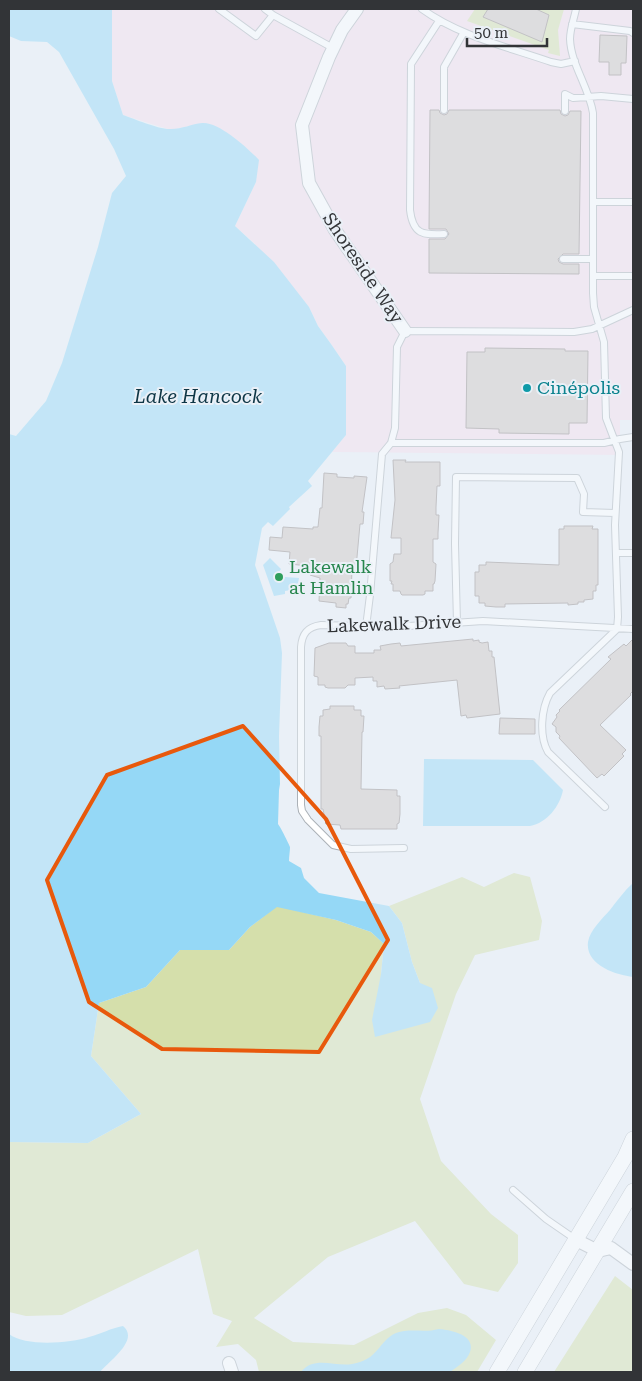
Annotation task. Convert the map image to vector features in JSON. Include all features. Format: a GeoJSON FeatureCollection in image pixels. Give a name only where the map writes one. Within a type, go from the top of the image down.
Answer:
{"type":"FeatureCollection","features":[{"type":"Feature","properties":{"kind":"street","name":"Shoreside Way"},"geometry":{"type":"LineString","coordinates":[[357,9],[342,30],[333,48],[307,108],[302,125],[309,182],[335,230],[406,331]]}},
{"type":"Feature","properties":{"kind":"street"},"geometry":{"type":"LineString","coordinates":[[497,1372],[625,1157],[633,1139]]}},
{"type":"Feature","properties":{"kind":"street"},"geometry":{"type":"LineString","coordinates":[[525,1372],[633,1191]]}},
{"type":"Feature","properties":{"kind":"street"},"geometry":{"type":"LineString","coordinates":[[576,1240],[598,1251],[611,1248],[633,1264]]}},
{"type":"Feature","properties":{"kind":"lane"},"geometry":{"type":"LineString","coordinates":[[219,9],[256,36],[273,15]]}},
{"type":"Feature","properties":{"kind":"lane"},"geometry":{"type":"LineString","coordinates":[[265,9],[333,48]]}},
{"type":"Feature","properties":{"kind":"lane"},"geometry":{"type":"LineString","coordinates":[[422,9],[439,21],[464,32],[551,62],[561,64],[575,61]]}},
{"type":"Feature","properties":{"kind":"lane"},"geometry":{"type":"LineString","coordinates":[[576,9],[570,42],[575,61],[590,98],[594,121],[593,300],[605,350],[606,418],[611,434],[618,446],[619,458],[615,513],[617,629],[550,693],[544,705],[543,741],[548,752],[605,807]]}},
{"type":"Feature","properties":{"kind":"lane"},"geometry":{"type":"LineString","coordinates":[[439,21],[411,64],[410,210],[419,232],[425,234],[444,234]]}},
{"type":"Feature","properties":{"kind":"lane"},"geometry":{"type":"LineString","coordinates":[[572,24],[630,31],[633,33]]}},
{"type":"Feature","properties":{"kind":"lane"},"geometry":{"type":"LineString","coordinates":[[444,110],[444,67],[464,32]]}},
{"type":"Feature","properties":{"kind":"lane"},"geometry":{"type":"LineString","coordinates":[[564,110],[565,94],[572,98],[601,96],[633,99]]}},
{"type":"Feature","properties":{"kind":"lane"},"geometry":{"type":"LineString","coordinates":[[593,202],[633,202]]}},
{"type":"Feature","properties":{"kind":"lane"},"geometry":{"type":"LineString","coordinates":[[563,259],[593,259]]}},
{"type":"Feature","properties":{"kind":"lane"},"geometry":{"type":"LineString","coordinates":[[593,276],[633,276]]}},
{"type":"Feature","properties":{"kind":"lane"},"geometry":{"type":"LineString","coordinates":[[406,331],[568,332],[592,328],[633,310]]}},
{"type":"Feature","properties":{"kind":"lane","name":"Shoreside Way"},"geometry":{"type":"LineString","coordinates":[[366,627],[382,454],[391,443],[396,428],[397,347],[406,331]]}},
{"type":"Feature","properties":{"kind":"lane"},"geometry":{"type":"LineString","coordinates":[[391,443],[604,443],[633,438]]}},
{"type":"Feature","properties":{"kind":"lane"},"geometry":{"type":"LineString","coordinates":[[457,622],[456,477],[577,478],[584,494],[583,512],[615,513]]}},
{"type":"Feature","properties":{"kind":"lane"},"geometry":{"type":"LineString","coordinates":[[616,553],[633,553]]}},
{"type":"Feature","properties":{"kind":"lane","name":"Lakewalk Drive"},"geometry":{"type":"LineString","coordinates":[[404,848],[351,849],[334,845],[308,820],[302,811],[301,647],[303,634],[316,626],[408,627],[457,622],[495,621],[633,629]]}},
{"type":"Feature","properties":{"kind":"lane"},"geometry":{"type":"LineString","coordinates":[[514,1190],[546,1219],[576,1240]]}},
{"type":"Feature","properties":{"kind":"highlighted area"},"geometry":{"type":"Polygon","coordinates":[[[243,726],[326,819],[388,940],[319,1052],[162,1049],[89,1002],[47,880],[107,775],[243,726]]]}},
{"type":"Feature","properties":{"kind":"shaded area"},"geometry":{"type":"Polygon","coordinates":[[[112,9],[633,9],[633,420],[620,420],[620,455],[332,452],[346,435],[346,366],[318,326],[309,307],[254,243],[235,226],[256,182],[204,123],[171,130],[123,115],[112,81],[112,9]]]}},
{"type":"Feature","properties":{"kind":"green space"},"geometry":{"type":"Polygon","coordinates":[[[475,9],[564,9],[558,30],[560,56],[548,53],[549,50],[467,21],[475,9]]]}},
{"type":"Feature","properties":{"kind":"green space"},"geometry":{"type":"Polygon","coordinates":[[[514,873],[530,877],[542,921],[539,940],[475,955],[456,994],[420,1099],[441,1161],[491,1214],[518,1235],[518,1263],[498,1292],[464,1284],[415,1221],[328,1257],[254,1318],[293,1342],[354,1345],[418,1313],[447,1308],[466,1315],[496,1340],[477,1372],[259,1372],[256,1360],[238,1344],[216,1347],[232,1321],[213,1314],[198,1249],[62,1315],[26,1316],[9,1312],[9,1142],[88,1143],[141,1114],[91,1056],[99,1003],[146,987],[180,950],[229,950],[250,927],[277,906],[336,920],[371,932],[384,944],[381,974],[420,983],[412,962],[402,923],[389,906],[462,877],[484,887],[514,873]]]}},
{"type":"Feature","properties":{"kind":"green space"},"geometry":{"type":"Polygon","coordinates":[[[615,1276],[633,1290],[633,1372],[554,1372],[615,1276]]]}},
{"type":"Feature","properties":{"kind":"water","name":"Lake Hancock"},"geometry":{"type":"Polygon","coordinates":[[[9,9],[112,9],[112,81],[123,115],[166,129],[202,123],[216,126],[232,136],[259,160],[256,182],[235,226],[274,262],[309,307],[318,326],[346,366],[346,435],[308,481],[312,486],[289,507],[290,509],[273,526],[268,522],[262,528],[255,565],[280,638],[282,653],[278,824],[290,847],[289,861],[301,868],[304,878],[319,893],[389,906],[402,923],[412,962],[420,983],[432,988],[438,1008],[430,1022],[375,1037],[372,1020],[381,974],[384,944],[371,932],[336,920],[277,907],[250,927],[229,950],[180,950],[146,987],[99,1003],[91,1056],[141,1114],[88,1143],[9,1142],[9,434],[16,436],[46,401],[62,363],[98,247],[112,193],[126,176],[114,149],[59,52],[47,42],[21,41],[9,36],[9,9]]]}},
{"type":"Feature","properties":{"kind":"water","name":"Lakewalk at Hamlin"},"geometry":{"type":"Polygon","coordinates":[[[270,558],[281,569],[279,572],[285,577],[299,578],[297,589],[285,591],[285,594],[274,596],[263,565],[270,558]]]}},
{"type":"Feature","properties":{"kind":"water"},"geometry":{"type":"Polygon","coordinates":[[[424,759],[533,760],[563,790],[559,802],[552,813],[542,821],[530,826],[423,826],[424,759]]]}},
{"type":"Feature","properties":{"kind":"water"},"geometry":{"type":"Polygon","coordinates":[[[633,883],[633,977],[610,971],[596,963],[588,950],[588,942],[591,933],[597,925],[633,883]]]}},
{"type":"Feature","properties":{"kind":"water"},"geometry":{"type":"Polygon","coordinates":[[[123,1326],[128,1338],[126,1344],[100,1372],[9,1372],[9,1334],[26,1341],[48,1343],[81,1339],[123,1326]]]}},
{"type":"Feature","properties":{"kind":"water"},"geometry":{"type":"Polygon","coordinates":[[[439,1329],[461,1334],[469,1341],[471,1346],[467,1358],[450,1372],[301,1372],[306,1367],[318,1363],[345,1365],[361,1362],[373,1355],[390,1336],[396,1333],[439,1329]]]}},
{"type":"Feature","properties":{"kind":"building"},"geometry":{"type":"Polygon","coordinates":[[[488,9],[536,9],[549,15],[542,42],[483,17],[488,9]]]}},
{"type":"Feature","properties":{"kind":"building"},"geometry":{"type":"Polygon","coordinates":[[[600,35],[627,36],[626,63],[621,63],[621,75],[609,75],[609,62],[599,62],[600,35]]]}},
{"type":"Feature","properties":{"kind":"building"},"geometry":{"type":"Polygon","coordinates":[[[430,110],[439,110],[444,115],[449,110],[560,110],[561,114],[565,116],[570,111],[581,111],[579,254],[563,254],[558,259],[563,264],[579,264],[579,274],[429,273],[429,239],[445,239],[449,234],[446,229],[429,229],[430,110]]]}},
{"type":"Feature","properties":{"kind":"building","name":"Cinépolis"},"geometry":{"type":"Polygon","coordinates":[[[485,348],[588,351],[587,423],[569,423],[569,434],[499,433],[499,429],[466,428],[467,352],[485,352],[485,348]]]}},
{"type":"Feature","properties":{"kind":"building"},"geometry":{"type":"Polygon","coordinates":[[[393,460],[440,462],[440,486],[437,486],[436,507],[436,515],[439,515],[438,539],[433,539],[433,562],[436,564],[435,581],[433,591],[425,591],[423,595],[402,595],[400,591],[393,591],[393,584],[390,581],[390,564],[393,562],[394,554],[401,554],[401,538],[391,538],[395,500],[393,460]]]}},
{"type":"Feature","properties":{"kind":"building"},"geometry":{"type":"Polygon","coordinates":[[[324,473],[337,474],[337,477],[367,477],[362,512],[364,512],[363,524],[360,524],[356,568],[352,568],[351,598],[349,598],[348,604],[346,604],[346,608],[336,607],[336,603],[319,601],[320,578],[310,575],[309,566],[289,564],[290,552],[269,550],[270,537],[282,538],[283,527],[313,529],[313,527],[318,527],[320,508],[322,508],[324,473]]]}},
{"type":"Feature","properties":{"kind":"building"},"geometry":{"type":"Polygon","coordinates":[[[564,526],[593,526],[592,529],[598,529],[598,585],[596,585],[596,591],[593,591],[593,599],[568,605],[568,603],[505,604],[505,607],[496,607],[485,606],[485,603],[479,603],[479,596],[475,596],[475,572],[479,572],[479,565],[486,565],[486,562],[559,565],[559,529],[564,529],[564,526]]]}},
{"type":"Feature","properties":{"kind":"building"},"geometry":{"type":"Polygon","coordinates":[[[473,639],[473,641],[479,640],[482,643],[488,642],[489,651],[492,651],[500,714],[467,718],[466,715],[461,716],[457,680],[385,689],[384,686],[377,687],[377,681],[373,681],[373,677],[355,678],[355,685],[348,685],[345,688],[328,688],[325,685],[318,685],[318,677],[314,676],[315,648],[329,643],[346,643],[348,646],[355,646],[355,653],[374,653],[374,650],[381,650],[380,646],[391,644],[400,643],[401,646],[473,639]]]}},
{"type":"Feature","properties":{"kind":"building"},"geometry":{"type":"Polygon","coordinates":[[[633,639],[633,691],[600,725],[626,750],[622,754],[624,756],[604,776],[602,774],[597,778],[559,738],[556,727],[552,724],[559,710],[611,659],[608,657],[624,644],[626,646],[633,639]]]}},
{"type":"Feature","properties":{"kind":"building"},"geometry":{"type":"Polygon","coordinates":[[[330,706],[354,706],[354,710],[361,710],[361,716],[364,716],[361,789],[397,790],[397,796],[400,796],[400,814],[397,829],[341,829],[340,825],[326,824],[323,809],[321,809],[321,736],[319,736],[319,727],[320,716],[323,716],[323,710],[330,709],[330,706]]]}},
{"type":"Feature","properties":{"kind":"building"},"geometry":{"type":"Polygon","coordinates":[[[500,718],[535,719],[535,734],[499,734],[500,718]]]}},
{"type":"Feature","properties":{"kind":"place","name":"Cinépolis"},"geometry":{"type":"Point","coordinates":[527,388]}},
{"type":"Feature","properties":{"kind":"place","name":"Lakewalk at Hamlin"},"geometry":{"type":"Point","coordinates":[279,577]}}]}
